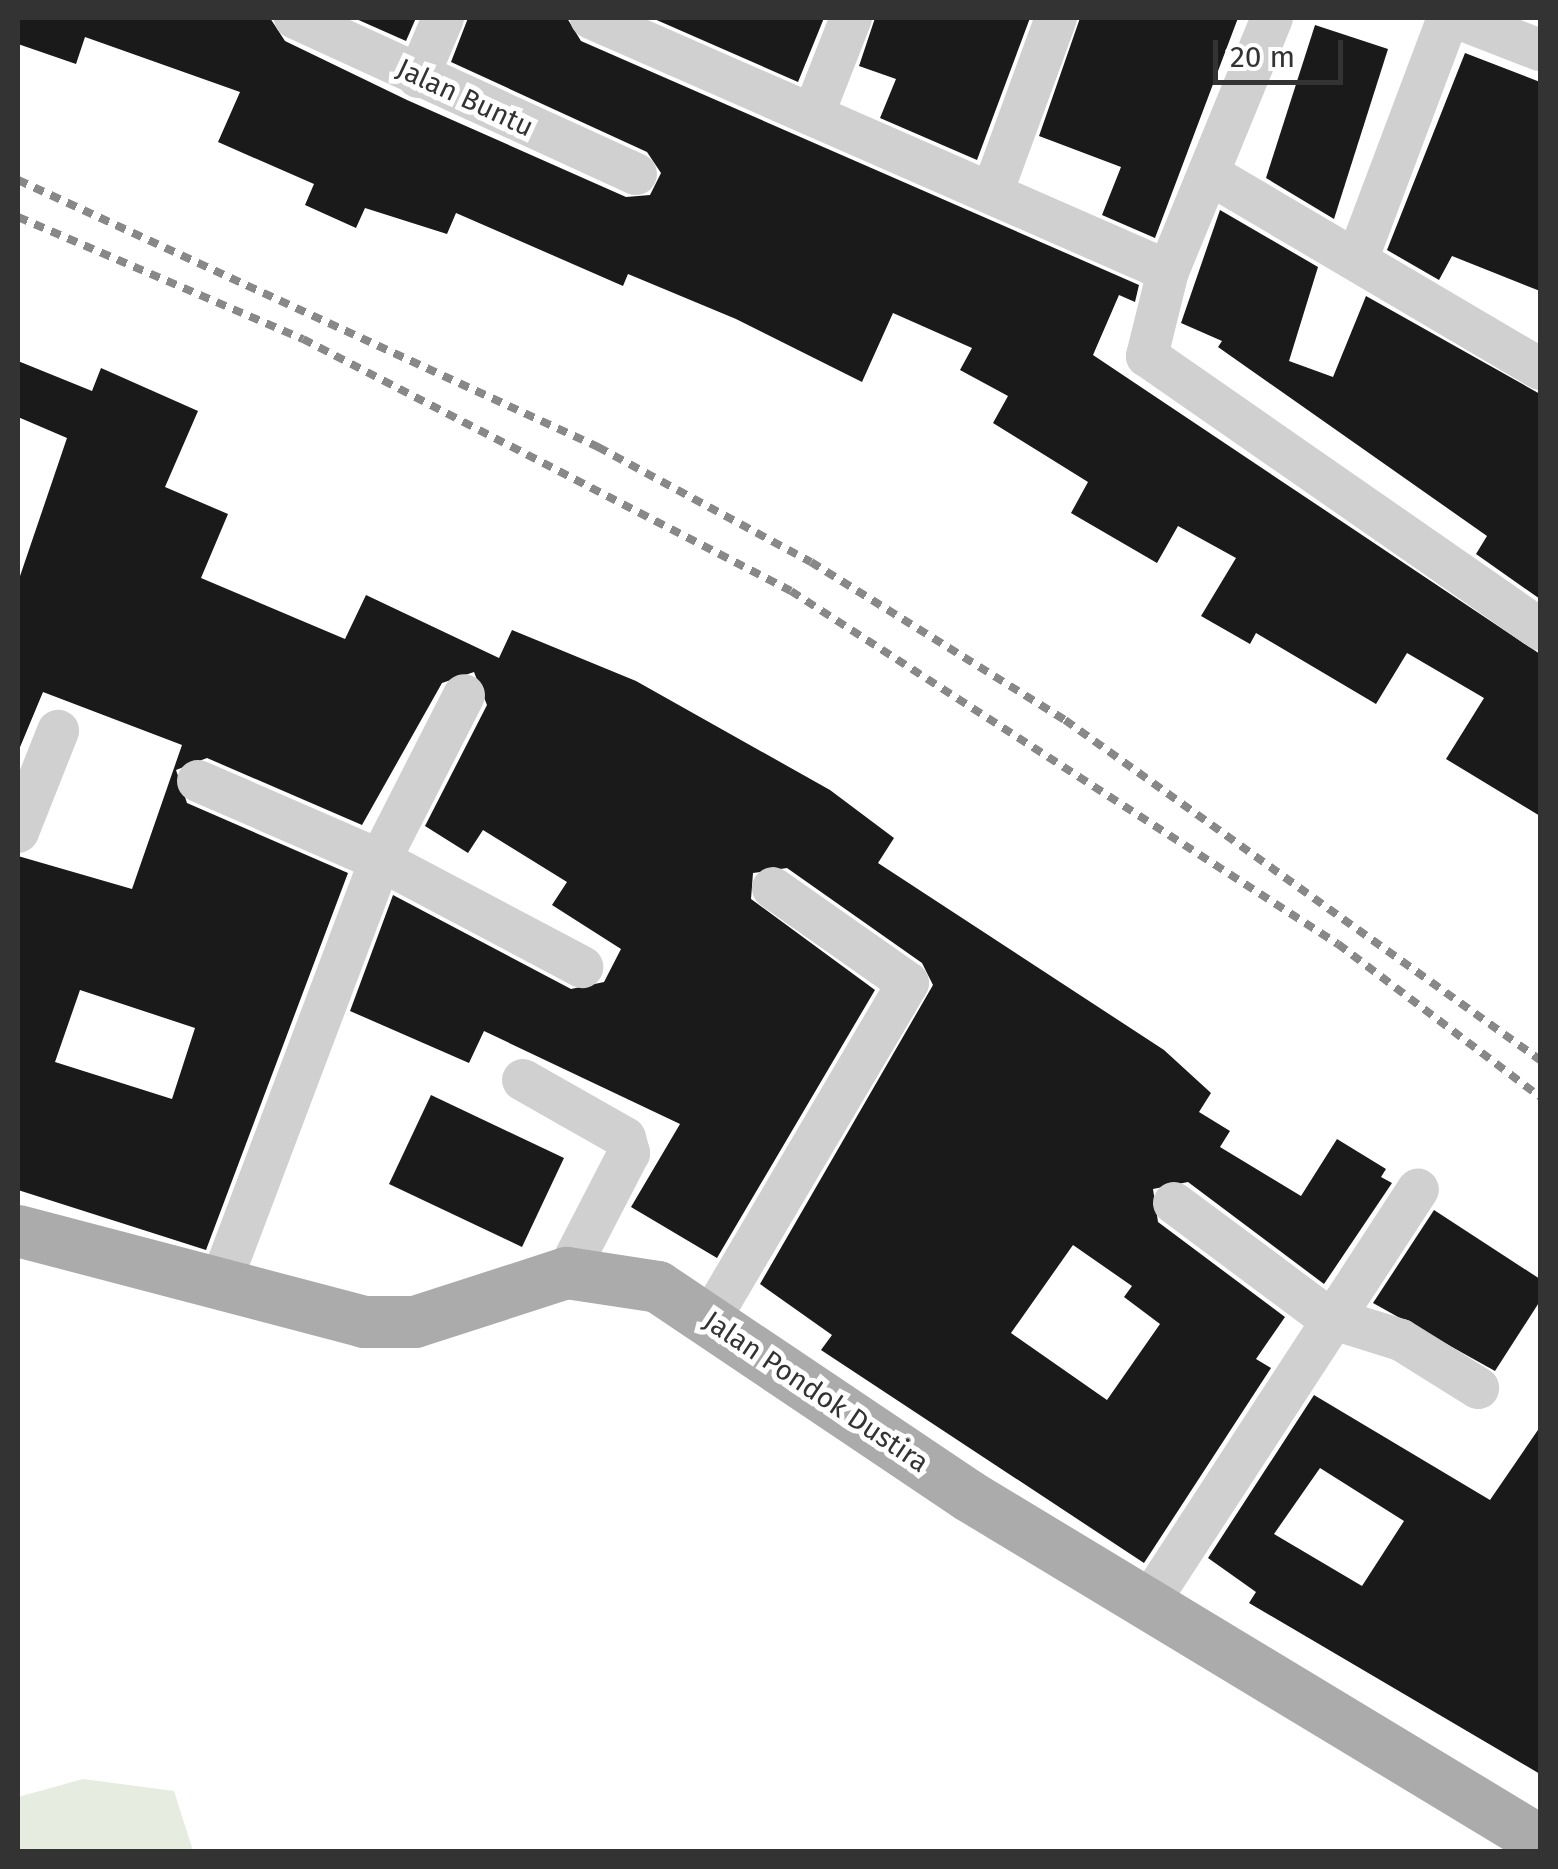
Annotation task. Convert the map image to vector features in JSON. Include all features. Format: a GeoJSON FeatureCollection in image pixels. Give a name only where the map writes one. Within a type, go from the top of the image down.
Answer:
{"type":"FeatureCollection","features":[{"type":"Feature","properties":{"kind":"main road","name":"Jalan Pondok Dustira"},"geometry":{"type":"LineString","coordinates":[[18,1231],[222,1279],[364,1322],[415,1322],[568,1273],[658,1287],[1147,1605],[1540,1841]]}},
{"type":"Feature","properties":{"kind":"street","name":"Jalan Buntu"},"geometry":{"type":"LineString","coordinates":[[295,18],[636,174]]}},
{"type":"Feature","properties":{"kind":"street"},"geometry":{"type":"LineString","coordinates":[[418,76],[443,18]]}},
{"type":"Feature","properties":{"kind":"street"},"geometry":{"type":"LineString","coordinates":[[591,18],[642,28],[813,115],[1168,271]]}},
{"type":"Feature","properties":{"kind":"street"},"geometry":{"type":"LineString","coordinates":[[813,115],[850,18]]}},
{"type":"Feature","properties":{"kind":"street"},"geometry":{"type":"LineString","coordinates":[[992,193],[1056,18]]}},
{"type":"Feature","properties":{"kind":"street"},"geometry":{"type":"LineString","coordinates":[[1272,18],[1211,175],[1168,271],[1146,344],[1154,366],[1284,446],[1540,629]]}},
{"type":"Feature","properties":{"kind":"street"},"geometry":{"type":"LineString","coordinates":[[1356,260],[1448,18]]}},
{"type":"Feature","properties":{"kind":"street"},"geometry":{"type":"LineString","coordinates":[[1457,18],[1540,50]]}},
{"type":"Feature","properties":{"kind":"street"},"geometry":{"type":"LineString","coordinates":[[1211,175],[1539,362]]}},
{"type":"Feature","properties":{"kind":"street"},"geometry":{"type":"LineString","coordinates":[[222,1279],[380,860],[464,695]]}},
{"type":"Feature","properties":{"kind":"street"},"geometry":{"type":"LineString","coordinates":[[18,832],[58,731]]}},
{"type":"Feature","properties":{"kind":"street"},"geometry":{"type":"LineString","coordinates":[[198,781],[380,860],[582,967]]}},
{"type":"Feature","properties":{"kind":"street"},"geometry":{"type":"LineString","coordinates":[[710,1319],[908,983],[774,888]]}},
{"type":"Feature","properties":{"kind":"street"},"geometry":{"type":"LineString","coordinates":[[524,1080],[625,1138],[629,1153],[568,1273]]}},
{"type":"Feature","properties":{"kind":"street"},"geometry":{"type":"LineString","coordinates":[[1147,1605],[1328,1317],[1418,1189]]}},
{"type":"Feature","properties":{"kind":"street"},"geometry":{"type":"LineString","coordinates":[[1174,1203],[1328,1317],[1401,1340],[1478,1388]]}},
{"type":"Feature","properties":{"kind":"shaded area"},"geometry":{"type":"Polygon","coordinates":[[[83,1779],[174,1791],[193,1851],[18,1851],[18,1797],[83,1779]]]}},
{"type":"Feature","properties":{"kind":"building"},"geometry":{"type":"Polygon","coordinates":[[[18,18],[270,18],[285,41],[407,100],[626,197],[650,195],[661,173],[647,152],[451,62],[468,18],[567,18],[581,41],[1139,285],[1135,302],[1119,295],[1093,355],[1540,654],[1540,816],[1446,759],[1484,698],[1407,653],[1376,704],[1256,633],[1250,644],[1201,616],[1236,558],[1178,526],[1157,563],[1071,513],[1088,482],[993,423],[1008,396],[960,370],[972,348],[893,313],[862,382],[736,319],[628,274],[623,286],[456,213],[447,234],[365,208],[356,228],[305,205],[314,184],[218,142],[240,92],[85,37],[76,64],[18,44],[18,18]]]}},
{"type":"Feature","properties":{"kind":"building"},"geometry":{"type":"Polygon","coordinates":[[[354,18],[416,18],[406,41],[354,18]]]}},
{"type":"Feature","properties":{"kind":"building"},"geometry":{"type":"Polygon","coordinates":[[[652,18],[824,18],[798,82],[652,18]]]}},
{"type":"Feature","properties":{"kind":"building"},"geometry":{"type":"Polygon","coordinates":[[[875,18],[1030,18],[977,160],[880,118],[896,79],[859,66],[875,18]]]}},
{"type":"Feature","properties":{"kind":"building"},"geometry":{"type":"Polygon","coordinates":[[[1080,18],[1238,18],[1155,238],[1102,215],[1121,167],[1039,136],[1080,18]]]}},
{"type":"Feature","properties":{"kind":"building"},"geometry":{"type":"Polygon","coordinates":[[[1315,25],[1388,49],[1334,219],[1266,178],[1315,25]]]}},
{"type":"Feature","properties":{"kind":"building"},"geometry":{"type":"Polygon","coordinates":[[[1465,53],[1540,82],[1540,291],[1452,256],[1439,280],[1387,250],[1465,53]]]}},
{"type":"Feature","properties":{"kind":"building"},"geometry":{"type":"Polygon","coordinates":[[[1220,210],[1318,267],[1289,361],[1333,377],[1366,296],[1540,394],[1540,599],[1476,554],[1487,536],[1218,347],[1222,341],[1181,323],[1220,210]]]}},
{"type":"Feature","properties":{"kind":"building"},"geometry":{"type":"Polygon","coordinates":[[[18,361],[92,391],[101,368],[198,411],[165,487],[228,514],[201,578],[345,639],[366,595],[499,658],[512,630],[636,681],[830,790],[894,838],[878,863],[1164,1050],[1211,1093],[1199,1112],[1230,1131],[1220,1147],[1301,1196],[1337,1139],[1386,1169],[1381,1177],[1392,1183],[1324,1284],[1188,1182],[1153,1189],[1158,1222],[1285,1317],[1256,1359],[1271,1368],[1144,1563],[821,1350],[832,1335],[760,1284],[933,985],[922,963],[787,868],[753,873],[751,899],[875,990],[717,1258],[631,1207],[680,1124],[484,1031],[469,1063],[350,1011],[393,895],[571,989],[604,982],[621,949],[552,905],[567,882],[483,830],[468,853],[425,826],[487,705],[474,672],[442,683],[362,825],[207,758],[176,770],[187,803],[348,873],[206,1250],[18,1190],[18,856],[132,889],[182,745],[43,692],[18,752],[18,582],[67,438],[18,417],[18,361]],[[80,990],[55,1062],[172,1099],[195,1028],[80,990]],[[1073,1245],[1011,1333],[1107,1400],[1160,1324],[1124,1297],[1132,1286],[1073,1245]]]}},
{"type":"Feature","properties":{"kind":"building"},"geometry":{"type":"Polygon","coordinates":[[[431,1095],[564,1158],[522,1247],[389,1184],[431,1095]]]}},
{"type":"Feature","properties":{"kind":"building"},"geometry":{"type":"Polygon","coordinates":[[[1434,1210],[1540,1279],[1540,1301],[1495,1371],[1373,1303],[1434,1210]]]}},
{"type":"Feature","properties":{"kind":"building"},"geometry":{"type":"Polygon","coordinates":[[[1314,1395],[1490,1500],[1540,1427],[1540,1774],[1249,1603],[1256,1592],[1208,1558],[1314,1395]],[[1320,1468],[1274,1534],[1362,1586],[1404,1521],[1320,1468]]]}},
{"type":"Feature","properties":{"kind":"railway"},"geometry":{"type":"LineString","coordinates":[[18,180],[598,447],[811,562],[1065,720],[1540,1060]]}},
{"type":"Feature","properties":{"kind":"railway"},"geometry":{"type":"LineString","coordinates":[[18,217],[303,339],[791,591],[1338,944],[1540,1097]]}}]}
